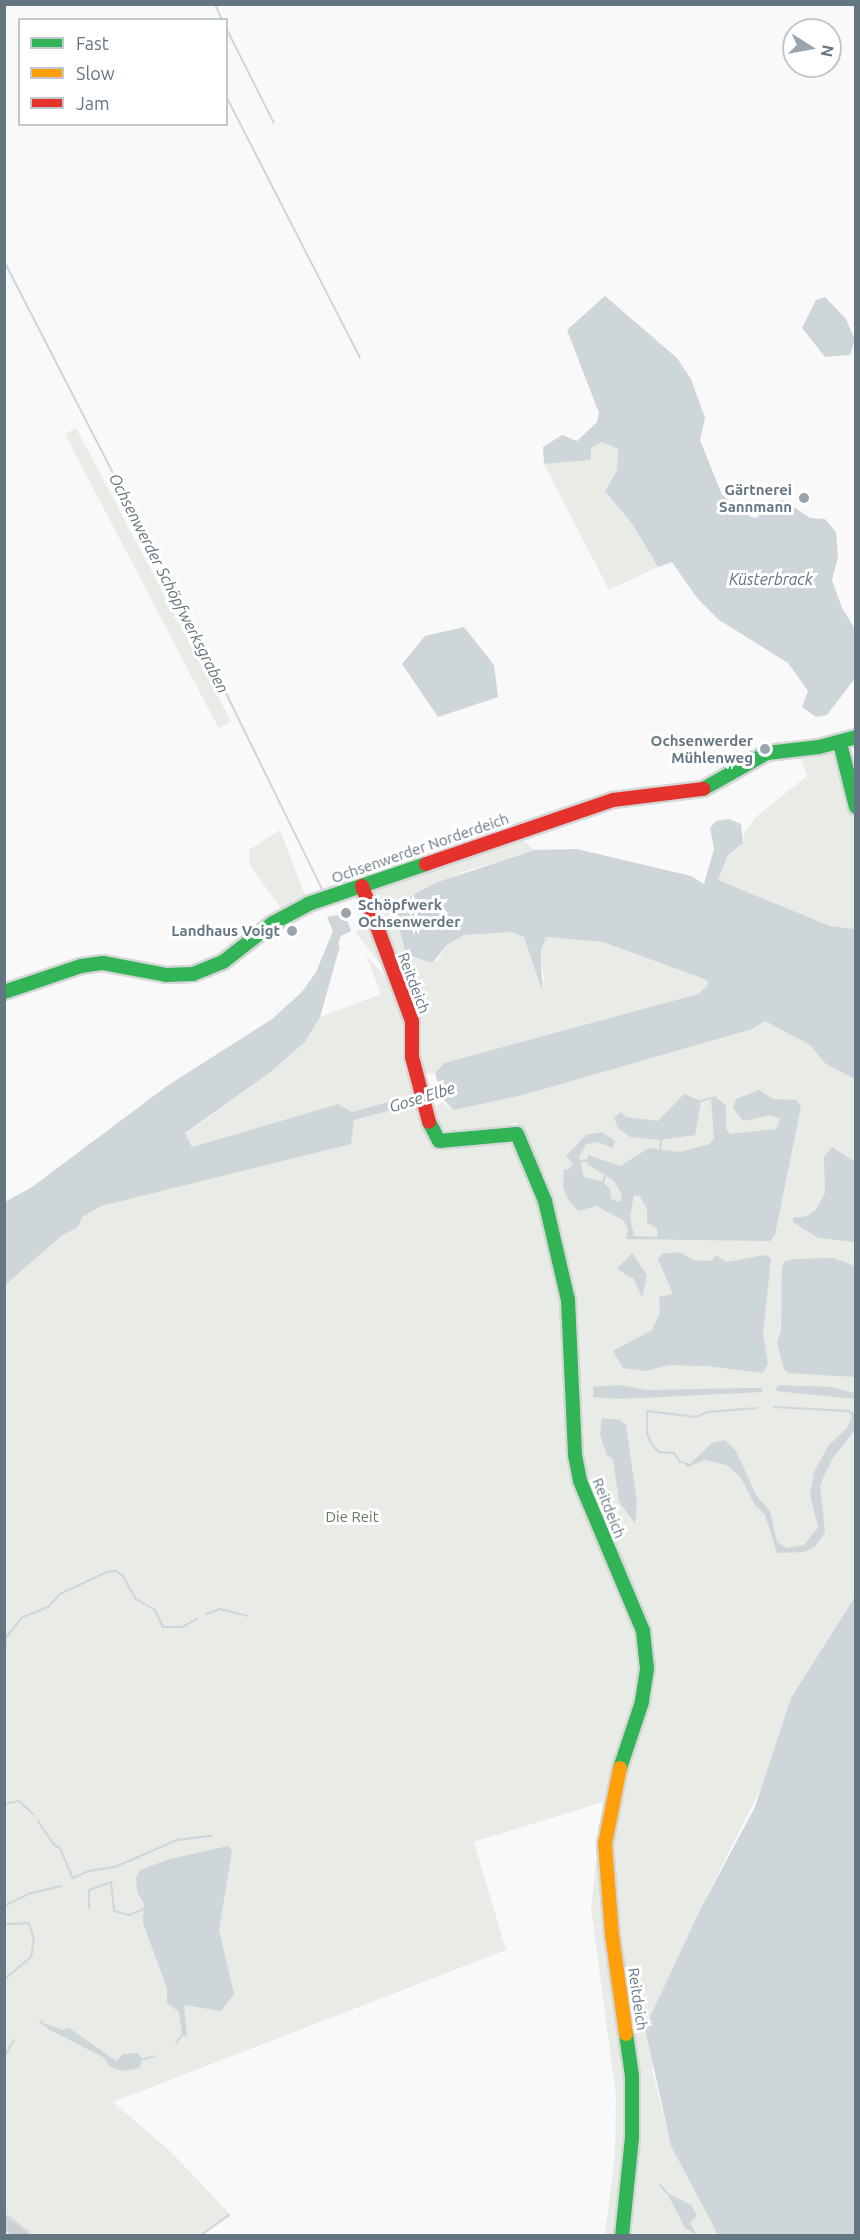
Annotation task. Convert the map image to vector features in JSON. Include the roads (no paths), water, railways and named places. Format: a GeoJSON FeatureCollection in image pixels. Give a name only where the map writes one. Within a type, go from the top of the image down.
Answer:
{"type":"FeatureCollection","features":[{"type":"Feature","properties":{"kind":"street","name":"Ochsenwerder Norderdeich"},"geometry":{"type":"LineString","coordinates":[[4,992],[81,966],[103,963],[166,975],[193,974],[222,962],[273,923],[318,900],[613,800],[697,792],[767,753],[840,743],[855,737]]}},
{"type":"Feature","properties":{"kind":"street"},"geometry":{"type":"LineString","coordinates":[[840,743],[855,807]]}},
{"type":"Feature","properties":{"kind":"street","name":"Reitdeich"},"geometry":{"type":"LineString","coordinates":[[362,886],[412,1021],[415,1037],[412,1057],[425,1108],[439,1141],[517,1134],[529,1157],[545,1202],[568,1300],[575,1455],[580,1481],[643,1630],[647,1669],[642,1702],[614,1786],[605,1844],[612,1935],[632,2076],[632,2137],[622,2235]]}},
{"type":"Feature","properties":{"kind":"street"},"geometry":{"type":"LineString","coordinates":[[4,2221],[23,2235]]}},
{"type":"Feature","properties":{"kind":"water","name":"Küsterbrack"},"geometry":{"type":"Polygon","coordinates":[[[605,296],[677,358],[691,379],[705,418],[700,440],[722,495],[751,517],[757,518],[766,504],[783,500],[810,518],[825,519],[836,532],[838,557],[832,580],[842,608],[855,629],[856,677],[827,715],[816,717],[802,707],[808,691],[788,663],[719,620],[697,598],[672,562],[658,567],[633,525],[605,491],[617,470],[618,449],[602,442],[591,448],[591,460],[544,464],[543,447],[562,435],[577,441],[597,422],[599,413],[567,330],[605,296]]]}},
{"type":"Feature","properties":{"kind":"water"},"geometry":{"type":"Polygon","coordinates":[[[825,297],[846,319],[855,340],[850,355],[825,357],[802,328],[816,300],[825,297]]]}},
{"type":"Feature","properties":{"kind":"water"},"geometry":{"type":"Polygon","coordinates":[[[464,627],[494,665],[498,697],[438,717],[402,664],[425,636],[464,627]]]}},
{"type":"Feature","properties":{"kind":"water","name":"Gose Elbe"},"geometry":{"type":"Polygon","coordinates":[[[729,819],[741,824],[743,843],[728,855],[718,880],[830,926],[855,929],[855,1079],[826,1064],[810,1045],[765,1021],[752,1029],[523,1095],[454,1110],[441,1097],[354,1120],[351,1144],[101,1206],[82,1217],[78,1227],[61,1236],[5,1285],[5,1202],[32,1187],[167,1086],[272,1019],[302,992],[316,972],[333,931],[327,917],[345,914],[351,931],[341,936],[338,944],[340,946],[320,1017],[305,1042],[268,1074],[185,1133],[192,1147],[338,1104],[352,1112],[439,1088],[435,1073],[444,1063],[698,994],[708,985],[707,980],[603,942],[546,937],[541,950],[542,990],[524,937],[512,932],[464,935],[448,944],[432,963],[406,954],[394,908],[395,904],[438,882],[534,850],[577,849],[691,876],[704,884],[714,849],[710,828],[716,821],[729,819]]]}},
{"type":"Feature","properties":{"kind":"water"},"geometry":{"type":"Polygon","coordinates":[[[759,1090],[773,1099],[796,1100],[801,1106],[775,1235],[770,1241],[626,1239],[628,1228],[623,1220],[596,1206],[578,1211],[568,1200],[563,1188],[564,1169],[568,1170],[573,1164],[566,1156],[586,1135],[602,1132],[615,1141],[613,1148],[598,1142],[586,1144],[579,1157],[584,1177],[603,1182],[610,1189],[611,1199],[620,1202],[622,1194],[613,1180],[587,1164],[588,1155],[620,1166],[649,1148],[680,1152],[710,1144],[714,1138],[711,1098],[715,1096],[726,1106],[726,1128],[730,1134],[776,1129],[780,1119],[771,1115],[743,1121],[733,1108],[736,1099],[759,1090]],[[634,1195],[630,1217],[634,1236],[657,1237],[657,1228],[647,1223],[647,1209],[640,1196],[634,1195]]]}},
{"type":"Feature","properties":{"kind":"water"},"geometry":{"type":"Polygon","coordinates":[[[684,1094],[701,1101],[695,1135],[661,1140],[630,1137],[618,1128],[614,1118],[621,1112],[626,1117],[658,1121],[684,1094]]]}},
{"type":"Feature","properties":{"kind":"water"},"geometry":{"type":"Polygon","coordinates":[[[832,1147],[855,1162],[855,1242],[818,1238],[793,1222],[793,1218],[807,1216],[816,1210],[825,1193],[824,1157],[832,1147]]]}},
{"type":"Feature","properties":{"kind":"water"},"geometry":{"type":"Polygon","coordinates":[[[679,1252],[693,1260],[711,1261],[716,1255],[726,1262],[765,1255],[771,1258],[763,1334],[768,1364],[763,1373],[707,1366],[669,1365],[645,1371],[623,1368],[613,1351],[652,1330],[660,1313],[659,1297],[673,1294],[658,1259],[662,1254],[679,1252]]]}},
{"type":"Feature","properties":{"kind":"water"},"geometry":{"type":"Polygon","coordinates":[[[632,1253],[647,1275],[642,1298],[634,1279],[617,1269],[632,1253]]]}},
{"type":"Feature","properties":{"kind":"water"},"geometry":{"type":"Polygon","coordinates":[[[833,1258],[855,1266],[855,1377],[788,1373],[784,1370],[777,1341],[781,1332],[782,1267],[785,1261],[795,1259],[833,1258]]]}},
{"type":"Feature","properties":{"kind":"water"},"geometry":{"type":"Polygon","coordinates":[[[618,1385],[648,1390],[762,1388],[762,1392],[619,1399],[593,1397],[593,1387],[618,1385]]]}},
{"type":"Feature","properties":{"kind":"water"},"geometry":{"type":"Polygon","coordinates":[[[778,1385],[831,1387],[855,1393],[855,1399],[775,1391],[778,1385]]]}},
{"type":"Feature","properties":{"kind":"water"},"geometry":{"type":"Polygon","coordinates":[[[847,1410],[855,1413],[855,1430],[832,1459],[820,1485],[825,1532],[816,1545],[805,1552],[777,1553],[765,1515],[755,1505],[741,1478],[727,1465],[704,1460],[688,1467],[680,1461],[690,1464],[712,1443],[725,1440],[736,1451],[756,1495],[770,1511],[777,1542],[787,1548],[804,1545],[818,1527],[810,1495],[814,1472],[828,1446],[848,1427],[852,1416],[847,1410]]]}},
{"type":"Feature","properties":{"kind":"water"},"geometry":{"type":"Polygon","coordinates":[[[602,1418],[620,1420],[626,1425],[637,1503],[635,1524],[619,1501],[613,1459],[607,1455],[600,1435],[602,1418]]]}},
{"type":"Feature","properties":{"kind":"water"},"geometry":{"type":"Polygon","coordinates":[[[855,1597],[855,2235],[718,2235],[671,2146],[645,2028],[700,1910],[755,1807],[791,1698],[855,1597]]]}},
{"type":"Feature","properties":{"kind":"water"},"geometry":{"type":"Polygon","coordinates":[[[228,1846],[232,1850],[219,1930],[234,1994],[221,2011],[184,2005],[187,2037],[182,2035],[179,2012],[167,2003],[167,1988],[143,1923],[144,1904],[137,1891],[136,1877],[140,1870],[170,1859],[228,1846]]]}},
{"type":"Feature","properties":{"kind":"water"},"geometry":{"type":"Polygon","coordinates":[[[44,2025],[62,2030],[69,2028],[116,2061],[123,2054],[137,2053],[143,2059],[139,2068],[123,2071],[110,2067],[103,2057],[48,2029],[44,2025]]]}},
{"type":"Feature","properties":{"kind":"water"},"geometry":{"type":"Polygon","coordinates":[[[667,2193],[691,2205],[697,2215],[690,2223],[697,2235],[685,2228],[667,2193]]]}},
{"type":"Feature","properties":{"kind":"waterway"},"geometry":{"type":"LineString","coordinates":[[215,4],[221,18]]}},
{"type":"Feature","properties":{"kind":"waterway"},"geometry":{"type":"LineString","coordinates":[[228,32],[274,123]]}},
{"type":"Feature","properties":{"kind":"waterway"},"geometry":{"type":"LineString","coordinates":[[228,100],[360,358]]}},
{"type":"Feature","properties":{"kind":"waterway","name":"Ochsenwerder Schöpfwerksgraben"},"geometry":{"type":"LineString","coordinates":[[4,261],[223,687],[324,893]]}},
{"type":"Feature","properties":{"kind":"waterway"},"geometry":{"type":"LineString","coordinates":[[701,1101],[711,1098]]}},
{"type":"Feature","properties":{"kind":"waterway"},"geometry":{"type":"LineString","coordinates":[[660,1150],[661,1140]]}},
{"type":"Feature","properties":{"kind":"waterway"},"geometry":{"type":"LineString","coordinates":[[581,1161],[588,1160]]}},
{"type":"Feature","properties":{"kind":"waterway"},"geometry":{"type":"LineString","coordinates":[[603,1182],[605,1176]]}},
{"type":"Feature","properties":{"kind":"waterway"},"geometry":{"type":"LineString","coordinates":[[774,1407],[849,1411]]}},
{"type":"Feature","properties":{"kind":"waterway"},"geometry":{"type":"LineString","coordinates":[[680,1462],[674,1453],[659,1452],[652,1445],[647,1433],[647,1411],[696,1417],[708,1412],[757,1408]]}},
{"type":"Feature","properties":{"kind":"waterway"},"geometry":{"type":"LineString","coordinates":[[4,1659],[6,1637],[23,1617],[48,1607],[60,1594],[107,1572],[116,1571],[123,1576],[136,1599],[155,1610],[163,1627],[182,1627],[198,1618]]}},
{"type":"Feature","properties":{"kind":"waterway"},"geometry":{"type":"LineString","coordinates":[[206,1614],[220,1609],[248,1616]]}},
{"type":"Feature","properties":{"kind":"waterway"},"geometry":{"type":"LineString","coordinates":[[4,1746],[4,1754]]}},
{"type":"Feature","properties":{"kind":"waterway"},"geometry":{"type":"LineString","coordinates":[[4,1804],[19,1801],[33,1814]]}},
{"type":"Feature","properties":{"kind":"waterway"},"geometry":{"type":"LineString","coordinates":[[38,1821],[54,1845],[60,1848],[73,1878],[89,1871],[115,1867],[177,1840],[211,1836]]}},
{"type":"Feature","properties":{"kind":"waterway"},"geometry":{"type":"LineString","coordinates":[[89,1908],[89,1890],[111,1882],[114,1911],[129,1915],[144,1909]]}},
{"type":"Feature","properties":{"kind":"waterway"},"geometry":{"type":"LineString","coordinates":[[4,1906],[31,1893],[61,1886]]}},
{"type":"Feature","properties":{"kind":"waterway"},"geometry":{"type":"LineString","coordinates":[[4,1924],[29,1923],[34,1939],[31,1957],[4,1980]]}},
{"type":"Feature","properties":{"kind":"waterway"},"geometry":{"type":"LineString","coordinates":[[40,2021],[44,2025]]}},
{"type":"Feature","properties":{"kind":"waterway"},"geometry":{"type":"LineString","coordinates":[[176,2043],[182,2035]]}},
{"type":"Feature","properties":{"kind":"waterway"},"geometry":{"type":"LineString","coordinates":[[4,2057],[14,2040]]}},
{"type":"Feature","properties":{"kind":"waterway"},"geometry":{"type":"LineString","coordinates":[[143,2059],[155,2056]]}},
{"type":"Feature","properties":{"kind":"waterway"},"geometry":{"type":"LineString","coordinates":[[660,2185],[667,2193]]}},
{"type":"Feature","properties":{"kind":"waterway"},"geometry":{"type":"LineString","coordinates":[[200,2236],[229,2215]]}},
{"type":"Feature","properties":{"kind":"place","name":"Gärtnerei Sannmann"},"geometry":{"type":"Point","coordinates":[804,498]}},
{"type":"Feature","properties":{"kind":"place","name":"Ochsenwerder Mühlenweg"},"geometry":{"type":"Point","coordinates":[765,749]}},
{"type":"Feature","properties":{"kind":"place","name":"Schöpfwerk Ochsenwerder"},"geometry":{"type":"Point","coordinates":[346,913]}},
{"type":"Feature","properties":{"kind":"place","name":"Landhaus Voigt"},"geometry":{"type":"Point","coordinates":[292,931]}},
{"type":"Feature","properties":{"kind":"park label","name":"Die Reit"},"geometry":{"type":"Point","coordinates":[352,1517]}}]}
